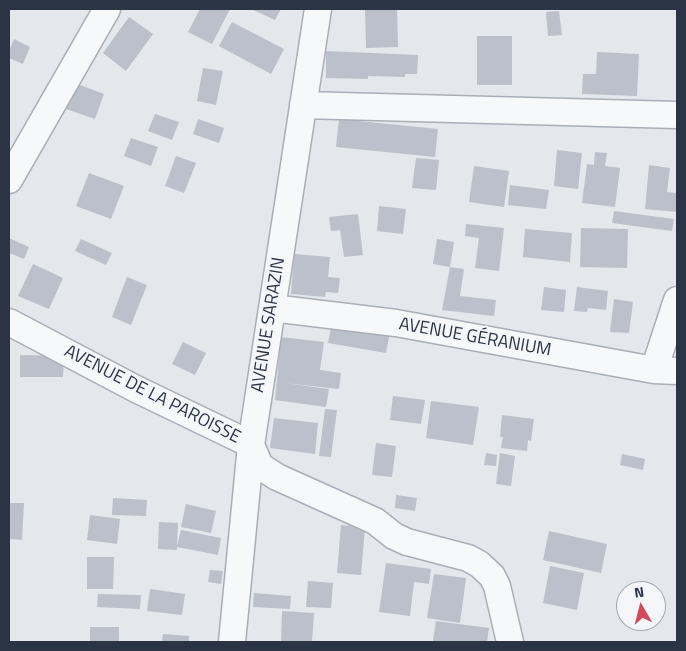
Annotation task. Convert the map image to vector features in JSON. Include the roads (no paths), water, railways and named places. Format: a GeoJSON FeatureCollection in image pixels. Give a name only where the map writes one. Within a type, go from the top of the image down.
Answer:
{"type":"FeatureCollection","features":[{"type":"Feature","properties":{"kind":"street"},"geometry":{"type":"LineString","coordinates":[[9,180],[107,9]]}},
{"type":"Feature","properties":{"kind":"street","name":"AVENUE SARAZIN"},"geometry":{"type":"LineString","coordinates":[[232,642],[251,446],[318,9]]}},
{"type":"Feature","properties":{"kind":"street"},"geometry":{"type":"LineString","coordinates":[[304,105],[677,115]]}},
{"type":"Feature","properties":{"kind":"street"},"geometry":{"type":"LineString","coordinates":[[666,370],[677,300]]}},
{"type":"Feature","properties":{"kind":"street","name":"AVENUE GÉRANIUM"},"geometry":{"type":"LineString","coordinates":[[272,308],[396,323],[666,370]]}},
{"type":"Feature","properties":{"kind":"street","name":"AVENUE DE LA PAROISSE"},"geometry":{"type":"LineString","coordinates":[[9,322],[251,446],[260,466],[268,472],[375,521],[394,536],[407,542],[468,558],[479,564],[492,576],[497,586],[510,642]]}}]}
